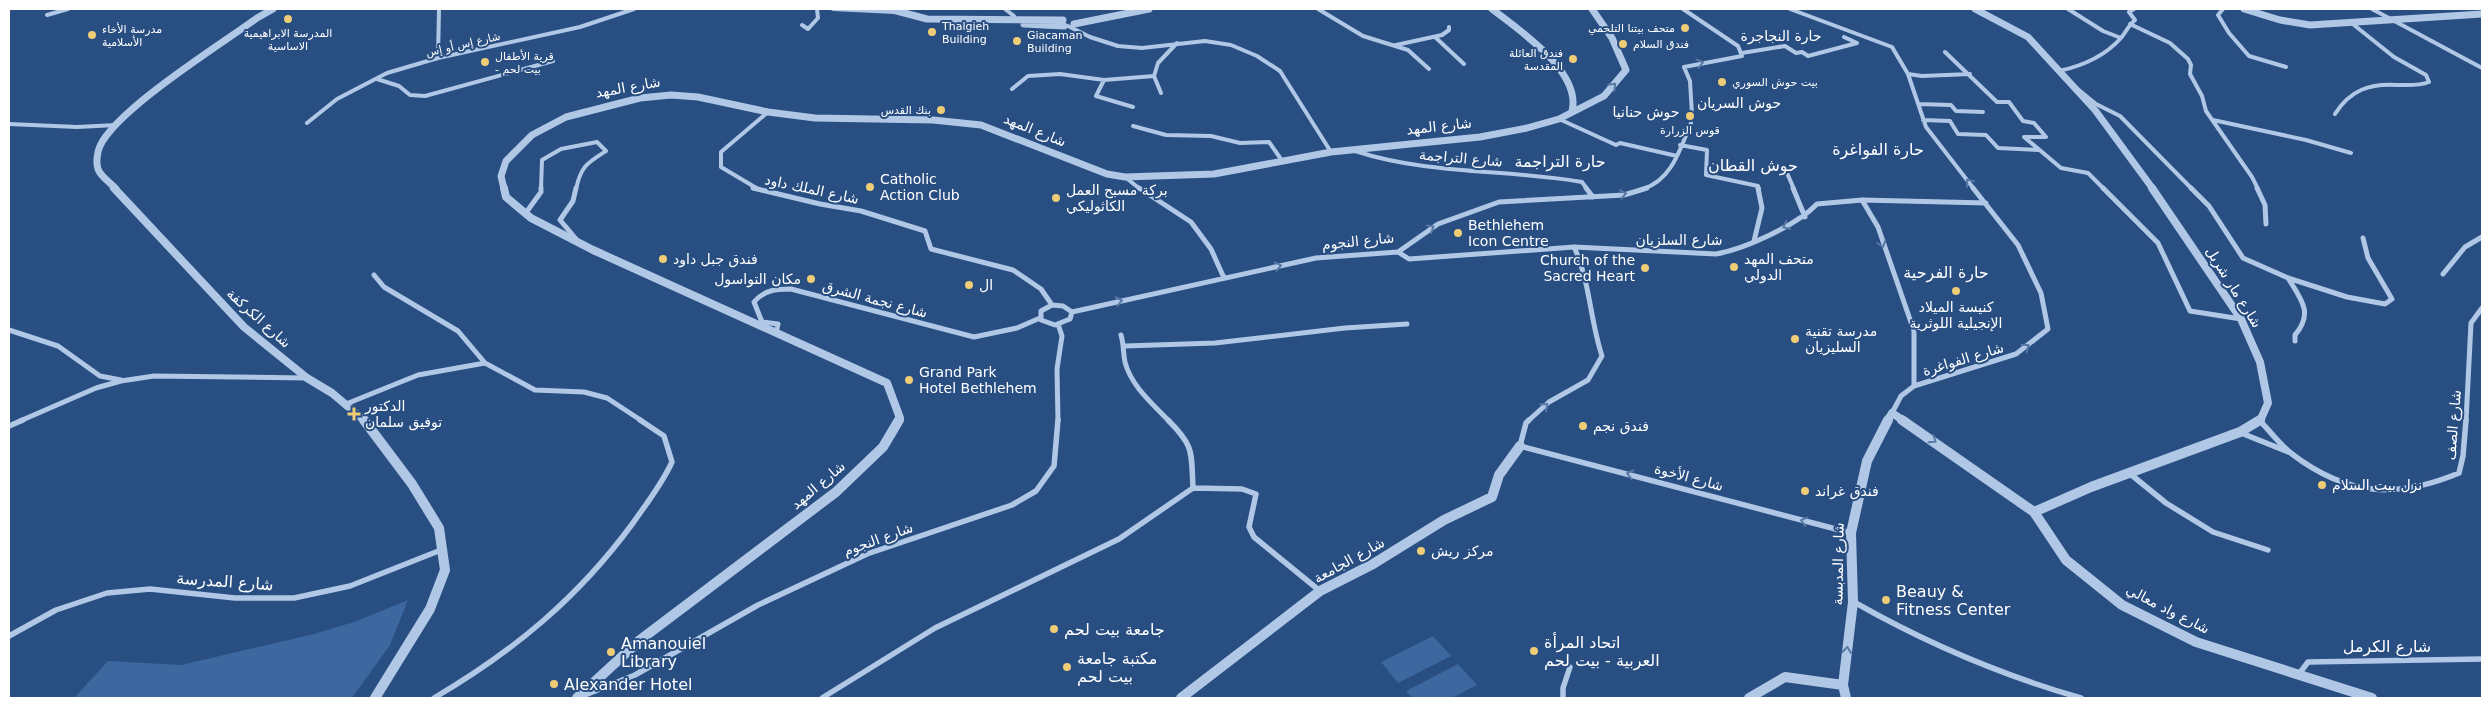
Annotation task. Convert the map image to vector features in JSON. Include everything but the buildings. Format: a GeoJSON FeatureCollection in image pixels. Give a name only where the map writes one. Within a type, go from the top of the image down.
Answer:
{"type":"FeatureCollection","features":[{"type":"Feature","properties":{"kind":"street"},"geometry":{"type":"LineString","coordinates":[[47,15],[68,9]]}},
{"type":"Feature","properties":{"kind":"street","name":"شارع الكركفة"},"geometry":{"type":"LineString","coordinates":[[273,9],[257,18],[138,104],[116,125],[100,146],[97,159],[98,170],[126,203],[143,217],[225,309],[307,378],[346,404],[365,421],[412,484],[439,528],[444,570],[430,609],[375,698]]}},
{"type":"Feature","properties":{"kind":"street"},"geometry":{"type":"LineString","coordinates":[[438,58],[439,9]]}},
{"type":"Feature","properties":{"kind":"street","name":"شارع إس أو إس"},"geometry":{"type":"LineString","coordinates":[[307,123],[337,100],[387,73],[438,58],[580,27],[634,9]]}},
{"type":"Feature","properties":{"kind":"street"},"geometry":{"type":"LineString","coordinates":[[802,24],[808,29],[818,18],[817,9]]}},
{"type":"Feature","properties":{"kind":"street"},"geometry":{"type":"LineString","coordinates":[[833,9],[898,12]]}},
{"type":"Feature","properties":{"kind":"street"},"geometry":{"type":"LineString","coordinates":[[889,9],[927,19],[1012,20],[1020,24],[1068,23],[1149,9]]}},
{"type":"Feature","properties":{"kind":"street"},"geometry":{"type":"LineString","coordinates":[[1005,9],[1014,16],[1012,20]]}},
{"type":"Feature","properties":{"kind":"street"},"geometry":{"type":"LineString","coordinates":[[1068,23],[1125,9]]}},
{"type":"Feature","properties":{"kind":"street"},"geometry":{"type":"LineString","coordinates":[[1318,9],[1363,36],[1395,45],[1414,55],[1429,69]]}},
{"type":"Feature","properties":{"kind":"street"},"geometry":{"type":"LineString","coordinates":[[1492,9],[1533,42],[1558,69],[1573,91],[1572,111]]}},
{"type":"Feature","properties":{"kind":"street","name":"شارع المهد"},"geometry":{"type":"LineString","coordinates":[[577,698],[640,640],[836,492],[883,447],[900,418],[887,384],[820,351],[776,333],[579,243],[526,214],[506,197],[501,176],[506,161],[532,135],[566,117],[640,98],[671,95],[698,97],[768,112],[815,118],[934,120],[981,125],[1107,174],[1125,177],[1214,174],[1331,152],[1480,137],[1527,128],[1559,119],[1604,96],[1626,70],[1621,54],[1600,18],[1592,9]]}},
{"type":"Feature","properties":{"kind":"street","name":"شارع الفواغرة"},"geometry":{"type":"LineString","coordinates":[[1790,9],[1892,47],[1908,74],[1923,120],[1938,144],[2018,245],[2041,293],[2048,330],[2016,354],[1914,386]]}},
{"type":"Feature","properties":{"kind":"street","name":"شارع مار شربل"},"geometry":{"type":"LineString","coordinates":[[1975,9],[2028,37],[2095,110],[2160,199],[2241,319],[2260,362],[2268,403],[2260,421]]}},
{"type":"Feature","properties":{"kind":"street"},"geometry":{"type":"LineString","coordinates":[[2068,9],[2102,31],[2121,38]]}},
{"type":"Feature","properties":{"kind":"street"},"geometry":{"type":"LineString","coordinates":[[2127,10],[2134,9]]}},
{"type":"Feature","properties":{"kind":"street"},"geometry":{"type":"LineString","coordinates":[[2223,9],[2218,15],[2229,33],[2249,56],[2286,66]]}},
{"type":"Feature","properties":{"kind":"street"},"geometry":{"type":"LineString","coordinates":[[2244,9],[2297,24],[2482,14]]}},
{"type":"Feature","properties":{"kind":"street"},"geometry":{"type":"LineString","coordinates":[[2372,9],[2482,68]]}},
{"type":"Feature","properties":{"kind":"street"},"geometry":{"type":"LineString","coordinates":[[1684,10],[1738,46],[1742,54]]}},
{"type":"Feature","properties":{"kind":"street"},"geometry":{"type":"LineString","coordinates":[[2059,71],[2078,67],[2121,38],[2130,24],[2136,20],[2127,10]]}},
{"type":"Feature","properties":{"kind":"street"},"geometry":{"type":"LineString","coordinates":[[2335,114],[2338,108],[2361,87],[2378,84],[2418,85],[2429,82],[2426,76],[2394,58],[2348,21]]}},
{"type":"Feature","properties":{"kind":"street"},"geometry":{"type":"LineString","coordinates":[[1068,23],[1090,37],[1118,46],[1142,48],[1204,41],[1231,45],[1257,56],[1280,71],[1331,152]]}},
{"type":"Feature","properties":{"kind":"street"},"geometry":{"type":"LineString","coordinates":[[2130,24],[2170,43],[2188,59],[2191,65],[2190,74],[2202,96],[2206,111],[2252,177],[2265,205],[2266,224]]}},
{"type":"Feature","properties":{"kind":"street"},"geometry":{"type":"LineString","coordinates":[[1395,45],[1435,37],[1446,33],[1449,26]]}},
{"type":"Feature","properties":{"kind":"street"},"geometry":{"type":"LineString","coordinates":[[1435,37],[1464,64]]}},
{"type":"Feature","properties":{"kind":"street"},"geometry":{"type":"LineString","coordinates":[[1692,115],[1690,81],[1684,67],[1785,46],[1796,54],[1802,52],[1808,56],[1857,43],[1844,37]]}},
{"type":"Feature","properties":{"kind":"street"},"geometry":{"type":"LineString","coordinates":[[1161,93],[1154,76],[1158,63],[1178,43]]}},
{"type":"Feature","properties":{"kind":"street"},"geometry":{"type":"LineString","coordinates":[[1945,52],[1997,102],[2009,102],[2023,122],[2034,123],[2046,137],[2024,137],[2061,168],[2088,173],[2158,243],[2190,311],[2241,319]]}},
{"type":"Feature","properties":{"kind":"street"},"geometry":{"type":"LineString","coordinates":[[377,79],[399,86],[405,93],[410,95],[426,96],[553,61]]}},
{"type":"Feature","properties":{"kind":"street"},"geometry":{"type":"LineString","coordinates":[[1012,89],[1028,76],[1074,74],[1104,80],[1154,76]]}},
{"type":"Feature","properties":{"kind":"street"},"geometry":{"type":"LineString","coordinates":[[1908,74],[1922,76],[1970,74]]}},
{"type":"Feature","properties":{"kind":"street"},"geometry":{"type":"LineString","coordinates":[[1104,80],[1096,96],[1133,107]]}},
{"type":"Feature","properties":{"kind":"street"},"geometry":{"type":"LineString","coordinates":[[2072,84],[2096,104],[2120,116],[2209,206],[2243,258],[2288,278],[2347,297],[2385,304],[2392,298],[2368,258],[2364,238]]}},
{"type":"Feature","properties":{"kind":"street"},"geometry":{"type":"LineString","coordinates":[[1918,104],[1951,104],[1956,111],[1983,112]]}},
{"type":"Feature","properties":{"kind":"street","name":"شارع الملك داود"},"geometry":{"type":"LineString","coordinates":[[768,112],[721,152],[721,167],[754,188],[820,204],[861,211],[926,231],[930,248],[1014,270],[1041,289],[1052,305]]}},
{"type":"Feature","properties":{"kind":"street"},"geometry":{"type":"LineString","coordinates":[[1559,119],[1616,145],[1620,143],[1677,156]]}},
{"type":"Feature","properties":{"kind":"street"},"geometry":{"type":"LineString","coordinates":[[1923,120],[1950,121],[1958,134],[1986,135],[1998,148],[2040,150]]}},
{"type":"Feature","properties":{"kind":"street"},"geometry":{"type":"LineString","coordinates":[[2213,120],[2306,140],[2351,153]]}},
{"type":"Feature","properties":{"kind":"street","name":"شارع النجوم"},"geometry":{"type":"LineString","coordinates":[[1072,312],[1316,258],[1398,252],[1438,224],[1499,202],[1624,195],[1655,185],[1672,167],[1691,123]]}},
{"type":"Feature","properties":{"kind":"street"},"geometry":{"type":"LineString","coordinates":[[9,124],[77,127],[116,125]]}},
{"type":"Feature","properties":{"kind":"street"},"geometry":{"type":"LineString","coordinates":[[1133,126],[1183,137],[1210,136],[1240,143],[1269,142],[1283,162]]}},
{"type":"Feature","properties":{"kind":"street"},"geometry":{"type":"LineString","coordinates":[[526,214],[541,192],[542,160],[548,155],[563,149],[597,142],[606,151],[585,165],[576,179],[573,201],[560,220],[579,243]]}},
{"type":"Feature","properties":{"kind":"street"},"geometry":{"type":"LineString","coordinates":[[1680,145],[1707,150],[1706,175],[1758,186],[1762,208],[1754,241]]}},
{"type":"Feature","properties":{"kind":"street","name":"شارع التراجمة"},"geometry":{"type":"LineString","coordinates":[[1352,150],[1371,157],[1441,170],[1553,176],[1582,182],[1593,197]]}},
{"type":"Feature","properties":{"kind":"street"},"geometry":{"type":"LineString","coordinates":[[1787,172],[1804,217]]}},
{"type":"Feature","properties":{"kind":"street"},"geometry":{"type":"LineString","coordinates":[[1125,177],[1153,199],[1192,222],[1211,249],[1224,278]]}},
{"type":"Feature","properties":{"kind":"street"},"geometry":{"type":"LineString","coordinates":[[1862,200],[1986,203]]}},
{"type":"Feature","properties":{"kind":"street"},"geometry":{"type":"LineString","coordinates":[[1862,200],[1878,228],[1914,331],[1914,386]]}},
{"type":"Feature","properties":{"kind":"street","name":"شارع السلزيان"},"geometry":{"type":"LineString","coordinates":[[1398,252],[1409,259],[1574,247],[1716,254],[1733,251],[1804,217],[1817,204],[1862,200]]}},
{"type":"Feature","properties":{"kind":"street"},"geometry":{"type":"LineString","coordinates":[[2443,274],[2456,255],[2477,239],[2482,238]]}},
{"type":"Feature","properties":{"kind":"street"},"geometry":{"type":"LineString","coordinates":[[1520,446],[1526,423],[1549,402],[1588,380],[1602,356],[1592,321],[1586,282],[1580,259],[1574,247]]}},
{"type":"Feature","properties":{"kind":"street"},"geometry":{"type":"LineString","coordinates":[[374,275],[384,287],[458,331],[485,363],[535,390],[584,392],[608,398],[664,436],[672,462],[664,479],[590,578],[528,633],[458,684],[434,698]]}},
{"type":"Feature","properties":{"kind":"street"},"geometry":{"type":"LineString","coordinates":[[2288,278],[2306,311],[2306,320],[2302,329],[2295,335],[2295,341]]}},
{"type":"Feature","properties":{"kind":"street","name":"شارع نجمة الشرق"},"geometry":{"type":"LineString","coordinates":[[776,333],[778,324],[762,322],[754,302],[759,294],[775,289],[800,291],[974,337],[1017,328],[1040,318]]}},
{"type":"Feature","properties":{"kind":"street"},"geometry":{"type":"LineString","coordinates":[[1052,305],[1067,306],[1072,312],[1070,319],[1058,324],[1045,323],[1040,318],[1041,311],[1052,305]]}},
{"type":"Feature","properties":{"kind":"street","name":"شارع الصف"},"geometry":{"type":"LineString","coordinates":[[2260,421],[2291,453],[2329,476],[2359,488],[2379,492],[2413,489],[2436,484],[2460,473],[2470,370],[2471,323],[2482,308]]}},
{"type":"Feature","properties":{"kind":"street","name":"شارع النجوم"},"geometry":{"type":"LineString","coordinates":[[577,698],[635,675],[758,605],[867,554],[1012,505],[1036,491],[1054,466],[1059,406],[1057,369],[1062,336],[1058,324]]}},
{"type":"Feature","properties":{"kind":"street"},"geometry":{"type":"LineString","coordinates":[[1125,346],[1215,343],[1344,328],[1407,324]]}},
{"type":"Feature","properties":{"kind":"street"},"geometry":{"type":"LineString","coordinates":[[9,330],[58,346],[100,376],[121,381]]}},
{"type":"Feature","properties":{"kind":"street"},"geometry":{"type":"LineString","coordinates":[[1121,336],[1125,346],[1125,362],[1139,390],[1186,438],[1191,452],[1193,488]]}},
{"type":"Feature","properties":{"kind":"street"},"geometry":{"type":"LineString","coordinates":[[346,404],[418,375],[485,363]]}},
{"type":"Feature","properties":{"kind":"street"},"geometry":{"type":"LineString","coordinates":[[9,426],[96,388],[121,381],[154,376],[307,378]]}},
{"type":"Feature","properties":{"kind":"street","name":"شارع المدبسة"},"geometry":{"type":"LineString","coordinates":[[1846,698],[1843,685],[1853,602],[1851,534],[1857,503],[1867,461],[1879,435],[1901,396],[1914,386]]}},
{"type":"Feature","properties":{"kind":"street","name":"شارع واد معالي"},"geometry":{"type":"LineString","coordinates":[[1892,413],[2017,498],[2034,512],[2066,560],[2122,604],[2196,642],[2372,698]]}},
{"type":"Feature","properties":{"kind":"street"},"geometry":{"type":"LineString","coordinates":[[2034,512],[2129,473],[2240,432],[2260,421]]}},
{"type":"Feature","properties":{"kind":"street"},"geometry":{"type":"LineString","coordinates":[[2240,432],[2291,453]]}},
{"type":"Feature","properties":{"kind":"street","name":"شارع الأخوة"},"geometry":{"type":"LineString","coordinates":[[1520,446],[1851,534]]}},
{"type":"Feature","properties":{"kind":"street","name":"شارع الجامعة"},"geometry":{"type":"LineString","coordinates":[[1181,698],[1320,591],[1373,564],[1444,520],[1492,497],[1499,475],[1520,446]]}},
{"type":"Feature","properties":{"kind":"street"},"geometry":{"type":"LineString","coordinates":[[2129,473],[2166,503],[2214,532],[2268,550]]}},
{"type":"Feature","properties":{"kind":"street"},"geometry":{"type":"LineString","coordinates":[[822,698],[935,628],[1119,539],[1193,488],[1242,489],[1256,494],[1249,527],[1254,537],[1320,591]]}},
{"type":"Feature","properties":{"kind":"street","name":"شارع المدرسة"},"geometry":{"type":"LineString","coordinates":[[9,636],[32,620],[69,603],[102,594],[144,588],[216,597],[291,598],[314,596],[338,591],[441,550]]}},
{"type":"Feature","properties":{"kind":"street"},"geometry":{"type":"LineString","coordinates":[[1853,602],[1926,642],[2035,686],[2081,698]]}},
{"type":"Feature","properties":{"kind":"street","name":"شارع الكرمل"},"geometry":{"type":"LineString","coordinates":[[2298,674],[2308,662],[2482,660]]}},
{"type":"Feature","properties":{"kind":"street"},"geometry":{"type":"LineString","coordinates":[[1563,698],[1563,688],[1570,667]]}},
{"type":"Feature","properties":{"kind":"street"},"geometry":{"type":"LineString","coordinates":[[1748,698],[1785,678],[1843,685]]}},
{"type":"Feature","properties":{"kind":"shaded area"},"geometry":{"type":"Polygon","coordinates":[[[408,600],[390,645],[352,698],[74,698],[108,661],[181,665],[314,634],[357,621],[408,600]]]}},
{"type":"Feature","properties":{"kind":"shaded area"},"geometry":{"type":"Polygon","coordinates":[[[1433,636],[1451,656],[1398,683],[1381,662],[1433,636]]]}},
{"type":"Feature","properties":{"kind":"shaded area"},"geometry":{"type":"Polygon","coordinates":[[[1458,664],[1477,685],[1452,698],[1412,698],[1406,691],[1458,664]]]}},
{"type":"Feature","properties":{"kind":"place","name":"المدرسة الابراهيمية الاساسية"},"geometry":{"type":"Point","coordinates":[288,19]}},
{"type":"Feature","properties":{"kind":"place","name":"متحف بيتنا التلحمي"},"geometry":{"type":"Point","coordinates":[1685,28]}},
{"type":"Feature","properties":{"kind":"place","name":"Thalgieh Building"},"geometry":{"type":"Point","coordinates":[932,32]}},
{"type":"Feature","properties":{"kind":"place","name":"مدرسة الأخاء الأسلامية"},"geometry":{"type":"Point","coordinates":[92,35]}},
{"type":"Feature","properties":{"kind":"place","name":"Giacaman Building"},"geometry":{"type":"Point","coordinates":[1017,41]}},
{"type":"Feature","properties":{"kind":"place","name":"فندق السلام"},"geometry":{"type":"Point","coordinates":[1623,44]}},
{"type":"Feature","properties":{"kind":"place","name":"فندق العائلة المقدسة"},"geometry":{"type":"Point","coordinates":[1573,59]}},
{"type":"Feature","properties":{"kind":"place","name":"قرية الأطفال - بيت لحم"},"geometry":{"type":"Point","coordinates":[485,62]}},
{"type":"Feature","properties":{"kind":"place","name":"بيت حوش السوري"},"geometry":{"type":"Point","coordinates":[1722,82]}},
{"type":"Feature","properties":{"kind":"place","name":"بنك القدس"},"geometry":{"type":"Point","coordinates":[941,110]}},
{"type":"Feature","properties":{"kind":"place","name":"قوس الزرارة"},"geometry":{"type":"Point","coordinates":[1690,116]}},
{"type":"Feature","properties":{"kind":"place","name":"Catholic Action Club"},"geometry":{"type":"Point","coordinates":[870,187]}},
{"type":"Feature","properties":{"kind":"place","name":"بركة مسبح العمل الكاثوليكي"},"geometry":{"type":"Point","coordinates":[1056,198]}},
{"type":"Feature","properties":{"kind":"place","name":"Bethlehem Icon Centre"},"geometry":{"type":"Point","coordinates":[1458,233]}},
{"type":"Feature","properties":{"kind":"place","name":"فندق جبل داود"},"geometry":{"type":"Point","coordinates":[663,259]}},
{"type":"Feature","properties":{"kind":"place","name":"متحف المهد الدولي"},"geometry":{"type":"Point","coordinates":[1734,267]}},
{"type":"Feature","properties":{"kind":"place","name":"Church of the Sacred Heart"},"geometry":{"type":"Point","coordinates":[1645,268]}},
{"type":"Feature","properties":{"kind":"place","name":"مكان التواسول"},"geometry":{"type":"Point","coordinates":[811,279]}},
{"type":"Feature","properties":{"kind":"place","name":"ال"},"geometry":{"type":"Point","coordinates":[969,285]}},
{"type":"Feature","properties":{"kind":"place","name":"كنيسة الميلاد الإنجيلية اللوثرية"},"geometry":{"type":"Point","coordinates":[1956,291]}},
{"type":"Feature","properties":{"kind":"place","name":"مدرسة تقنية السليزيان"},"geometry":{"type":"Point","coordinates":[1795,339]}},
{"type":"Feature","properties":{"kind":"place","name":"Grand Park Hotel Bethlehem"},"geometry":{"type":"Point","coordinates":[909,380]}},
{"type":"Feature","properties":{"kind":"place","name":"الدكتور توفيق سلمان"},"geometry":{"type":"Point","coordinates":[354,414]}},
{"type":"Feature","properties":{"kind":"place","name":"فندق نجم"},"geometry":{"type":"Point","coordinates":[1583,426]}},
{"type":"Feature","properties":{"kind":"place","name":"نزل بيت السلام"},"geometry":{"type":"Point","coordinates":[2322,485]}},
{"type":"Feature","properties":{"kind":"place","name":"فندق غراند"},"geometry":{"type":"Point","coordinates":[1805,491]}},
{"type":"Feature","properties":{"kind":"place","name":"مركز ريش"},"geometry":{"type":"Point","coordinates":[1421,551]}},
{"type":"Feature","properties":{"kind":"place","name":"Beauy & Fitness Center"},"geometry":{"type":"Point","coordinates":[1886,600]}},
{"type":"Feature","properties":{"kind":"place","name":"جامعة بيت لحم"},"geometry":{"type":"Point","coordinates":[1054,629]}},
{"type":"Feature","properties":{"kind":"place","name":"اتحاد المرأة العربية - بيت لحم"},"geometry":{"type":"Point","coordinates":[1534,651]}},
{"type":"Feature","properties":{"kind":"place","name":"Amanouiel Library"},"geometry":{"type":"Point","coordinates":[611,652]}},
{"type":"Feature","properties":{"kind":"place","name":"مكتبة جامعة بيت لحم"},"geometry":{"type":"Point","coordinates":[1067,667]}},
{"type":"Feature","properties":{"kind":"place","name":"Alexander Hotel"},"geometry":{"type":"Point","coordinates":[554,684]}},
{"type":"Feature","properties":{"kind":"district","name":"حارة النجاجرة"},"geometry":{"type":"Point","coordinates":[1781,36]}},
{"type":"Feature","properties":{"kind":"district","name":"حوش السريان"},"geometry":{"type":"Point","coordinates":[1739,103]}},
{"type":"Feature","properties":{"kind":"district","name":"حوش حنانيا"},"geometry":{"type":"Point","coordinates":[1646,112]}},
{"type":"Feature","properties":{"kind":"district","name":"حارة الفواغرة"},"geometry":{"type":"Point","coordinates":[1878,149]}},
{"type":"Feature","properties":{"kind":"district","name":"حارة التراجمة"},"geometry":{"type":"Point","coordinates":[1560,161]}},
{"type":"Feature","properties":{"kind":"district","name":"حوش القطان"},"geometry":{"type":"Point","coordinates":[1753,165]}},
{"type":"Feature","properties":{"kind":"district","name":"حارة الفرحية"},"geometry":{"type":"Point","coordinates":[1946,272]}}]}
